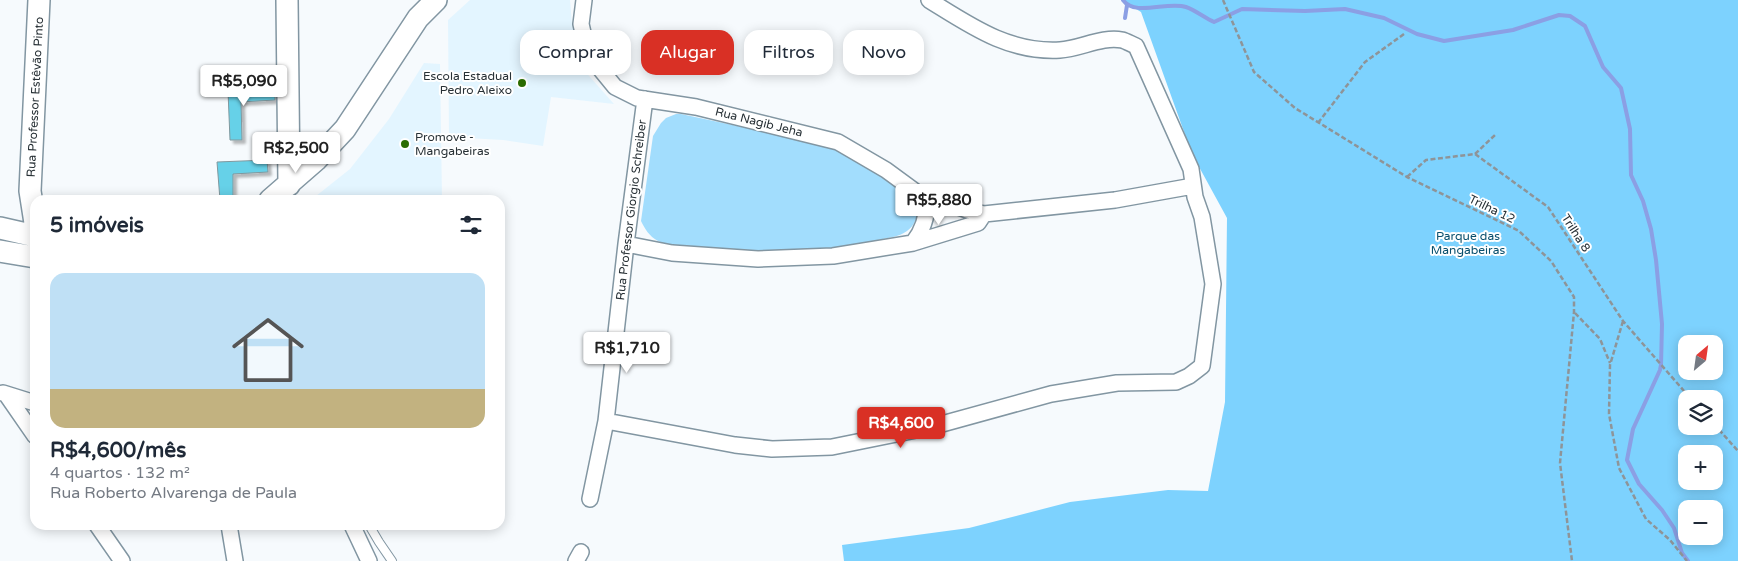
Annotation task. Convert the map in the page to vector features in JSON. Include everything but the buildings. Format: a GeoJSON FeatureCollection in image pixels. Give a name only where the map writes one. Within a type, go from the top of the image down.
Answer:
{"type":"FeatureCollection","features":[{"type":"Feature","properties":{"kind":"street","name":"Rua Professor Estêvão Pinto"},"geometry":{"type":"LineString","coordinates":[[31,195],[39,0]]}},
{"type":"Feature","properties":{"kind":"street"},"geometry":{"type":"LineString","coordinates":[[287,0],[289,192]]}},
{"type":"Feature","properties":{"kind":"street"},"geometry":{"type":"LineString","coordinates":[[289,192],[345,129],[418,18],[436,0]]}},
{"type":"Feature","properties":{"kind":"street","name":"Rua Nagib Jeha"},"geometry":{"type":"LineString","coordinates":[[584,0],[581,24],[586,46],[597,65],[614,87],[637,98],[696,107],[838,142],[886,170],[916,192],[967,210],[984,214],[1115,200],[1193,186]]}},
{"type":"Feature","properties":{"kind":"street"},"geometry":{"type":"LineString","coordinates":[[606,421],[735,446],[772,449],[832,447],[931,427],[1051,394],[1117,383],[1176,382],[1190,376],[1202,366],[1213,284],[1202,217],[1193,186],[1191,169],[1136,46],[1122,40],[1103,41],[1061,50],[1020,48],[980,32],[929,0]]}},
{"type":"Feature","properties":{"kind":"street","name":"Rua Professor Giorgio Schreiber"},"geometry":{"type":"LineString","coordinates":[[590,499],[606,421],[645,99]]}},
{"type":"Feature","properties":{"kind":"street"},"geometry":{"type":"LineString","coordinates":[[289,150],[307,159],[316,160]]}},
{"type":"Feature","properties":{"kind":"street"},"geometry":{"type":"LineString","coordinates":[[913,243],[925,223],[927,197]]}},
{"type":"Feature","properties":{"kind":"street","name":"Rua Nagib Jeha"},"geometry":{"type":"LineString","coordinates":[[626,244],[672,253],[758,259],[833,256],[913,243],[978,222],[984,214]]}},
{"type":"Feature","properties":{"kind":"street"},"geometry":{"type":"LineString","coordinates":[[0,228],[30,235]]}},
{"type":"Feature","properties":{"kind":"street"},"geometry":{"type":"LineString","coordinates":[[0,251],[30,252]]}},
{"type":"Feature","properties":{"kind":"street"},"geometry":{"type":"LineString","coordinates":[[3,393],[30,401]]}},
{"type":"Feature","properties":{"kind":"street"},"geometry":{"type":"LineString","coordinates":[[3,393],[30,429]]}},
{"type":"Feature","properties":{"kind":"street"},"geometry":{"type":"LineString","coordinates":[[100,530],[122,561]]}},
{"type":"Feature","properties":{"kind":"street"},"geometry":{"type":"LineString","coordinates":[[230,530],[236,561]]}},
{"type":"Feature","properties":{"kind":"street"},"geometry":{"type":"LineString","coordinates":[[354,530],[369,561]]}},
{"type":"Feature","properties":{"kind":"lane"},"geometry":{"type":"LineString","coordinates":[[372,530],[392,561]]}},
{"type":"Feature","properties":{"kind":"path","name":"Trilha 12"},"geometry":{"type":"LineString","coordinates":[[1223,0],[1254,72],[1295,108],[1407,177],[1519,231],[1551,261],[1574,297],[1560,463],[1572,561]]}},
{"type":"Feature","properties":{"kind":"path"},"geometry":{"type":"LineString","coordinates":[[1318,123],[1365,62],[1404,34]]}},
{"type":"Feature","properties":{"kind":"path"},"geometry":{"type":"LineString","coordinates":[[1407,177],[1426,160],[1475,154],[1496,134]]}},
{"type":"Feature","properties":{"kind":"path","name":"Trilha 8"},"geometry":{"type":"LineString","coordinates":[[1475,154],[1548,206],[1622,321],[1683,390]]}},
{"type":"Feature","properties":{"kind":"path"},"geometry":{"type":"LineString","coordinates":[[1574,312],[1600,338],[1610,364]]}},
{"type":"Feature","properties":{"kind":"path"},"geometry":{"type":"LineString","coordinates":[[1622,321],[1610,364],[1609,414],[1619,468],[1646,519],[1670,540],[1687,561]]}},
{"type":"Feature","properties":{"kind":"path"},"geometry":{"type":"LineString","coordinates":[[1723,434],[1738,452]]}},
{"type":"Feature","properties":{"kind":"shaded area","name":"Escola Estadual Pedro Aleixo"},"geometry":{"type":"Polygon","coordinates":[[[470,0],[570,0],[573,30],[520,30],[520,75],[588,75],[614,104],[551,97],[543,146],[503,140],[449,137],[448,20],[470,0]]]}},
{"type":"Feature","properties":{"kind":"shaded area","name":"Promove - Mangabeiras"},"geometry":{"type":"Polygon","coordinates":[[[424,63],[440,64],[442,195],[317,195],[350,169],[389,119],[424,63]]]}},
{"type":"Feature","properties":{"kind":"shaded area"},"geometry":{"type":"Polygon","coordinates":[[[676,114],[826,145],[838,150],[872,170],[915,200],[917,213],[915,221],[907,231],[897,236],[855,245],[811,250],[745,251],[678,246],[658,241],[652,237],[641,221],[653,136],[666,118],[676,114]]]}},
{"type":"Feature","properties":{"kind":"green space","name":"Parque das Mangabeiras"},"geometry":{"type":"Polygon","coordinates":[[[1121,0],[1738,0],[1738,561],[844,561],[842,545],[969,528],[1070,502],[1168,490],[1208,491],[1225,402],[1227,218],[1192,154],[1141,12],[1121,0]]]}},
{"type":"Feature","properties":{"kind":"waterway"},"geometry":{"type":"LineString","coordinates":[[1123,0],[1128,5],[1143,8],[1186,7],[1214,22],[1242,9],[1305,11],[1345,9],[1384,18],[1417,34],[1444,41],[1513,30],[1559,15],[1570,16],[1585,26],[1603,67],[1621,88],[1630,129],[1631,175],[1643,201],[1651,229],[1656,260],[1662,324],[1661,365],[1633,429],[1627,460],[1639,484],[1662,510],[1674,528],[1682,553],[1688,561]]}},
{"type":"Feature","properties":{"kind":"waterway"},"geometry":{"type":"LineString","coordinates":[[1125,18],[1127,5]]}},
{"type":"Feature","properties":{"kind":"place","name":"Escola Estadual Pedro Aleixo"},"geometry":{"type":"Point","coordinates":[522,83]}},
{"type":"Feature","properties":{"kind":"place","name":"Promove - Mangabeiras"},"geometry":{"type":"Point","coordinates":[405,144]}}]}
